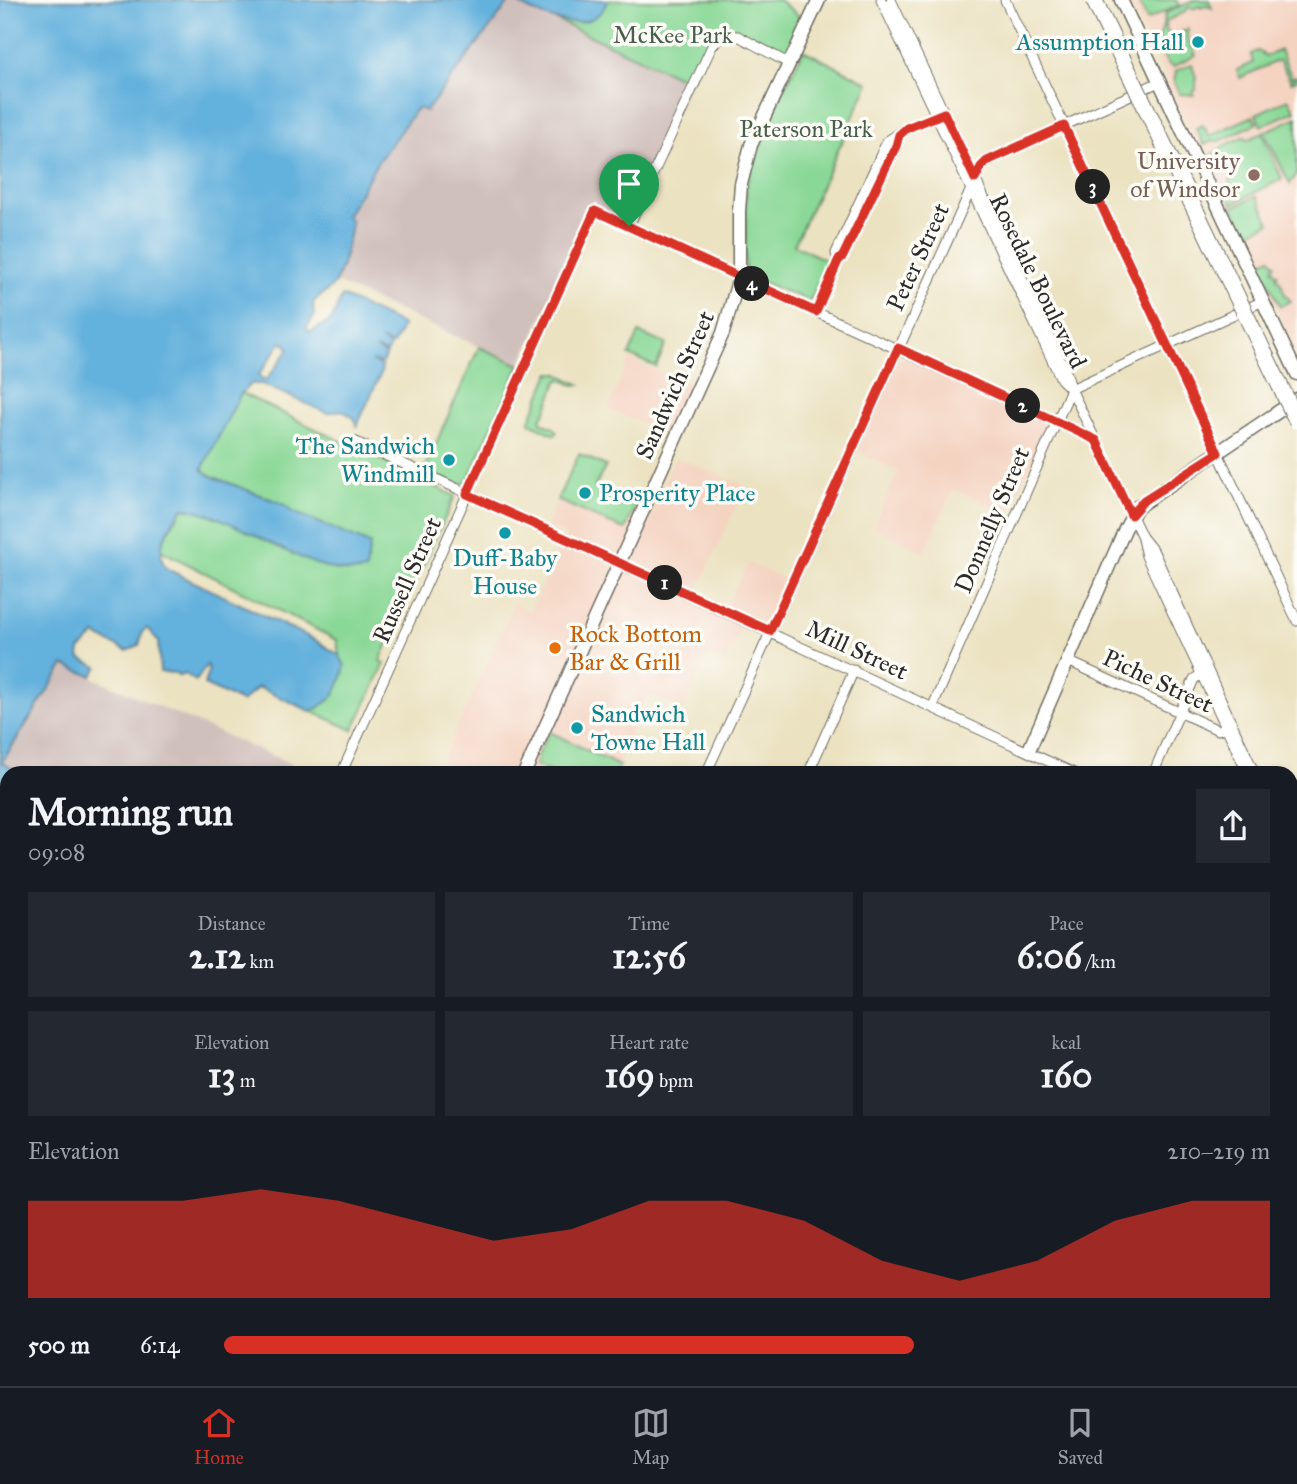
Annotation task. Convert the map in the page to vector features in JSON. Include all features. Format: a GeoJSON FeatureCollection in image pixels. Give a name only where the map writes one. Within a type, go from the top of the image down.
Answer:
{"type":"FeatureCollection","features":[{"type":"Feature","properties":{"kind":"highway"},"geometry":{"type":"LineString","coordinates":[[1094,0],[1297,421]]}},
{"type":"Feature","properties":{"kind":"main road","name":"Sandwich Street"},"geometry":{"type":"LineString","coordinates":[[528,766],[723,333],[739,278],[739,211],[746,163],[765,111],[819,0]]}},
{"type":"Feature","properties":{"kind":"main road"},"geometry":{"type":"LineString","coordinates":[[1121,0],[1297,374]]}},
{"type":"Feature","properties":{"kind":"main road"},"geometry":{"type":"LineString","coordinates":[[1029,750],[1131,515],[1144,500],[1297,399]]}},
{"type":"Feature","properties":{"kind":"street","name":"Rosedale Boulevard"},"geometry":{"type":"LineString","coordinates":[[881,0],[975,179],[1068,374],[1071,388],[1142,537],[1146,555],[1251,766]]}},
{"type":"Feature","properties":{"kind":"street","name":"Rosedale Boulevard"},"geometry":{"type":"LineString","coordinates":[[891,0],[971,189],[1061,379],[1071,388]]}},
{"type":"Feature","properties":{"kind":"street"},"geometry":{"type":"LineString","coordinates":[[1005,0],[1297,621]]}},
{"type":"Feature","properties":{"kind":"street"},"geometry":{"type":"LineString","coordinates":[[790,64],[738,36],[723,36],[712,46],[629,226],[1096,440]]}},
{"type":"Feature","properties":{"kind":"street","name":"Peter Street"},"geometry":{"type":"LineString","coordinates":[[710,766],[981,167],[987,161],[1159,82]]}},
{"type":"Feature","properties":{"kind":"street"},"geometry":{"type":"LineString","coordinates":[[816,312],[838,261],[836,253],[887,141],[907,128],[940,114]]}},
{"type":"Feature","properties":{"kind":"street","name":"Russell Street"},"geometry":{"type":"LineString","coordinates":[[345,766],[595,211],[629,226]]}},
{"type":"Feature","properties":{"kind":"street"},"geometry":{"type":"LineString","coordinates":[[1071,388],[1263,301]]}},
{"type":"Feature","properties":{"kind":"street","name":"Donnelly Street"},"geometry":{"type":"LineString","coordinates":[[933,706],[1071,388]]}},
{"type":"Feature","properties":{"kind":"street","name":"Mill Street"},"geometry":{"type":"LineString","coordinates":[[354,441],[1060,766]]}},
{"type":"Feature","properties":{"kind":"street","name":"Piche Street"},"geometry":{"type":"LineString","coordinates":[[1068,661],[1218,730],[1230,726]]}},
{"type":"Feature","properties":{"kind":"street"},"geometry":{"type":"LineString","coordinates":[[812,766],[854,670]]}},
{"type":"Feature","properties":{"kind":"street"},"geometry":{"type":"LineString","coordinates":[[1157,766],[1194,679],[1204,672]]}},
{"type":"Feature","properties":{"kind":"street","name":"Rosedale Boulevard"},"geometry":{"type":"LineString","coordinates":[[1230,726],[1245,766]]}},
{"type":"Feature","properties":{"kind":"shaded area"},"geometry":{"type":"Polygon","coordinates":[[[511,0],[690,82],[629,214],[623,217],[615,216],[592,206],[520,365],[335,282],[341,273],[344,250],[350,239],[346,217],[377,163],[417,108],[426,111],[511,0]]]}},
{"type":"Feature","properties":{"kind":"shaded area","name":"University of Windsor"},"geometry":{"type":"Polygon","coordinates":[[[1129,0],[1297,0],[1297,355],[1274,306],[1129,0]]]}},
{"type":"Feature","properties":{"kind":"shaded area"},"geometry":{"type":"Polygon","coordinates":[[[906,358],[1043,419],[1047,427],[1009,514],[953,489],[925,552],[873,527],[898,471],[856,451],[898,360],[906,358]]]}},
{"type":"Feature","properties":{"kind":"shaded area"},"geometry":{"type":"Polygon","coordinates":[[[629,359],[693,386],[668,435],[608,409],[629,359]]]}},
{"type":"Feature","properties":{"kind":"shaded area"},"geometry":{"type":"Polygon","coordinates":[[[675,457],[743,485],[697,592],[726,605],[749,563],[788,581],[772,615],[767,621],[761,621],[747,615],[726,663],[707,655],[683,710],[647,694],[618,766],[440,766],[514,603],[530,611],[566,535],[546,526],[557,500],[625,530],[632,514],[647,520],[675,457]]]}},
{"type":"Feature","properties":{"kind":"shaded area"},"geometry":{"type":"Polygon","coordinates":[[[64,665],[296,766],[8,766],[2,762],[64,665]]]}},
{"type":"Feature","properties":{"kind":"green space","name":"McKee Park"},"geometry":{"type":"Polygon","coordinates":[[[518,0],[779,0],[804,20],[790,50],[783,54],[738,32],[718,32],[711,39],[690,82],[518,0]]]}},
{"type":"Feature","properties":{"kind":"green space"},"geometry":{"type":"Polygon","coordinates":[[[1138,0],[1176,0],[1179,5],[1147,20],[1138,0]]]}},
{"type":"Feature","properties":{"kind":"green space"},"geometry":{"type":"Polygon","coordinates":[[[1195,0],[1209,0],[1212,8],[1206,5],[1201,8],[1189,7],[1185,12],[1164,22],[1164,28],[1172,37],[1188,29],[1187,37],[1196,55],[1173,67],[1167,63],[1158,43],[1166,13],[1195,0]]]}},
{"type":"Feature","properties":{"kind":"green space","name":"Paterson Park"},"geometry":{"type":"Polygon","coordinates":[[[803,50],[869,83],[794,245],[828,261],[810,301],[753,279],[745,270],[746,188],[757,145],[803,50]]]}},
{"type":"Feature","properties":{"kind":"green space"},"geometry":{"type":"Polygon","coordinates":[[[1280,50],[1292,78],[1296,76],[1297,80],[1291,82],[1279,60],[1240,78],[1237,70],[1253,63],[1251,54],[1258,51],[1266,56],[1280,50]]]}},
{"type":"Feature","properties":{"kind":"green space"},"geometry":{"type":"Polygon","coordinates":[[[1192,64],[1196,78],[1194,95],[1180,94],[1174,82],[1176,71],[1192,64]]]}},
{"type":"Feature","properties":{"kind":"green space"},"geometry":{"type":"Polygon","coordinates":[[[1288,99],[1295,111],[1261,126],[1256,114],[1288,99]]]}},
{"type":"Feature","properties":{"kind":"green space"},"geometry":{"type":"Polygon","coordinates":[[[1253,116],[1257,123],[1220,141],[1204,145],[1196,128],[1203,125],[1209,136],[1253,116]]]}},
{"type":"Feature","properties":{"kind":"green space"},"geometry":{"type":"Polygon","coordinates":[[[1297,117],[1297,174],[1290,184],[1264,132],[1297,117]]]}},
{"type":"Feature","properties":{"kind":"green space"},"geometry":{"type":"Polygon","coordinates":[[[1262,133],[1282,179],[1232,204],[1225,189],[1234,169],[1228,159],[1212,154],[1245,136],[1247,140],[1262,133]]]}},
{"type":"Feature","properties":{"kind":"green space"},"geometry":{"type":"Polygon","coordinates":[[[1257,196],[1270,223],[1246,234],[1233,207],[1257,196]]]}},
{"type":"Feature","properties":{"kind":"green space"},"geometry":{"type":"Polygon","coordinates":[[[1271,258],[1275,264],[1273,269],[1278,275],[1276,277],[1291,301],[1280,306],[1259,263],[1271,258]]]}},
{"type":"Feature","properties":{"kind":"green space"},"geometry":{"type":"Polygon","coordinates":[[[639,333],[666,344],[656,367],[629,355],[639,333]]]}},
{"type":"Feature","properties":{"kind":"green space"},"geometry":{"type":"Polygon","coordinates":[[[479,347],[520,365],[467,482],[458,485],[424,470],[479,347]]]}},
{"type":"Feature","properties":{"kind":"green space"},"geometry":{"type":"Polygon","coordinates":[[[550,373],[557,373],[579,384],[573,385],[560,379],[557,382],[541,418],[541,422],[554,428],[557,432],[555,435],[530,423],[550,373]]]}},
{"type":"Feature","properties":{"kind":"green space"},"geometry":{"type":"Polygon","coordinates":[[[241,393],[455,496],[380,661],[385,664],[353,730],[310,711],[319,708],[345,666],[339,655],[337,640],[160,550],[163,540],[183,508],[221,518],[279,547],[323,524],[293,512],[283,504],[211,476],[202,469],[241,393]]]}},
{"type":"Feature","properties":{"kind":"green space","name":"Prosperity Place"},"geometry":{"type":"Polygon","coordinates":[[[579,454],[606,466],[595,486],[636,505],[625,530],[557,500],[579,454]]]}},
{"type":"Feature","properties":{"kind":"green space"},"geometry":{"type":"Polygon","coordinates":[[[550,732],[619,766],[537,766],[535,765],[550,732]]]}},
{"type":"Feature","properties":{"kind":"water"},"geometry":{"type":"Polygon","coordinates":[[[0,0],[511,0],[426,111],[417,108],[377,163],[346,217],[351,220],[350,227],[337,278],[332,287],[313,303],[314,317],[306,328],[310,332],[331,321],[342,296],[403,325],[393,345],[380,340],[390,346],[387,353],[376,349],[386,355],[382,363],[371,361],[382,366],[381,373],[357,426],[354,418],[341,410],[327,413],[262,384],[251,384],[241,393],[202,469],[211,476],[283,504],[293,512],[370,544],[366,570],[346,571],[324,567],[227,522],[183,508],[164,538],[161,554],[167,569],[315,640],[339,655],[345,666],[335,694],[310,711],[258,687],[242,702],[204,685],[209,668],[207,665],[196,681],[185,674],[179,676],[176,673],[160,672],[158,641],[147,628],[143,631],[139,645],[127,651],[95,635],[80,650],[79,658],[98,667],[92,676],[64,665],[2,762],[9,766],[0,766],[0,0]],[[281,343],[258,376],[266,380],[289,349],[286,344],[281,343]]]}},
{"type":"Feature","properties":{"kind":"water"},"geometry":{"type":"Polygon","coordinates":[[[512,0],[608,0],[590,20],[577,22],[550,18],[512,0]]]}},
{"type":"Feature","properties":{"kind":"place","name":"Assumption Hall"},"geometry":{"type":"Point","coordinates":[1198,42]}},
{"type":"Feature","properties":{"kind":"place","name":"University of Windsor"},"geometry":{"type":"Point","coordinates":[1254,175]}},
{"type":"Feature","properties":{"kind":"place","name":"The Sandwich Windmill"},"geometry":{"type":"Point","coordinates":[449,460]}},
{"type":"Feature","properties":{"kind":"place","name":"Prosperity Place"},"geometry":{"type":"Point","coordinates":[585,493]}},
{"type":"Feature","properties":{"kind":"place","name":"Duff-Baby House"},"geometry":{"type":"Point","coordinates":[505,533]}},
{"type":"Feature","properties":{"kind":"place","name":"Rock Bottom Bar & Grill"},"geometry":{"type":"Point","coordinates":[555,648]}},
{"type":"Feature","properties":{"kind":"place","name":"Sandwich Towne Hall"},"geometry":{"type":"Point","coordinates":[577,728]}},
{"type":"Feature","properties":{"kind":"route"},"geometry":{"type":"LineString","coordinates":[[944,113],[975,179],[987,161],[1064,126],[1218,453],[1144,500],[1131,515],[1096,440],[898,348],[770,631],[467,494],[595,211],[629,226],[816,312],[899,135],[907,128],[944,113]]}}]}
